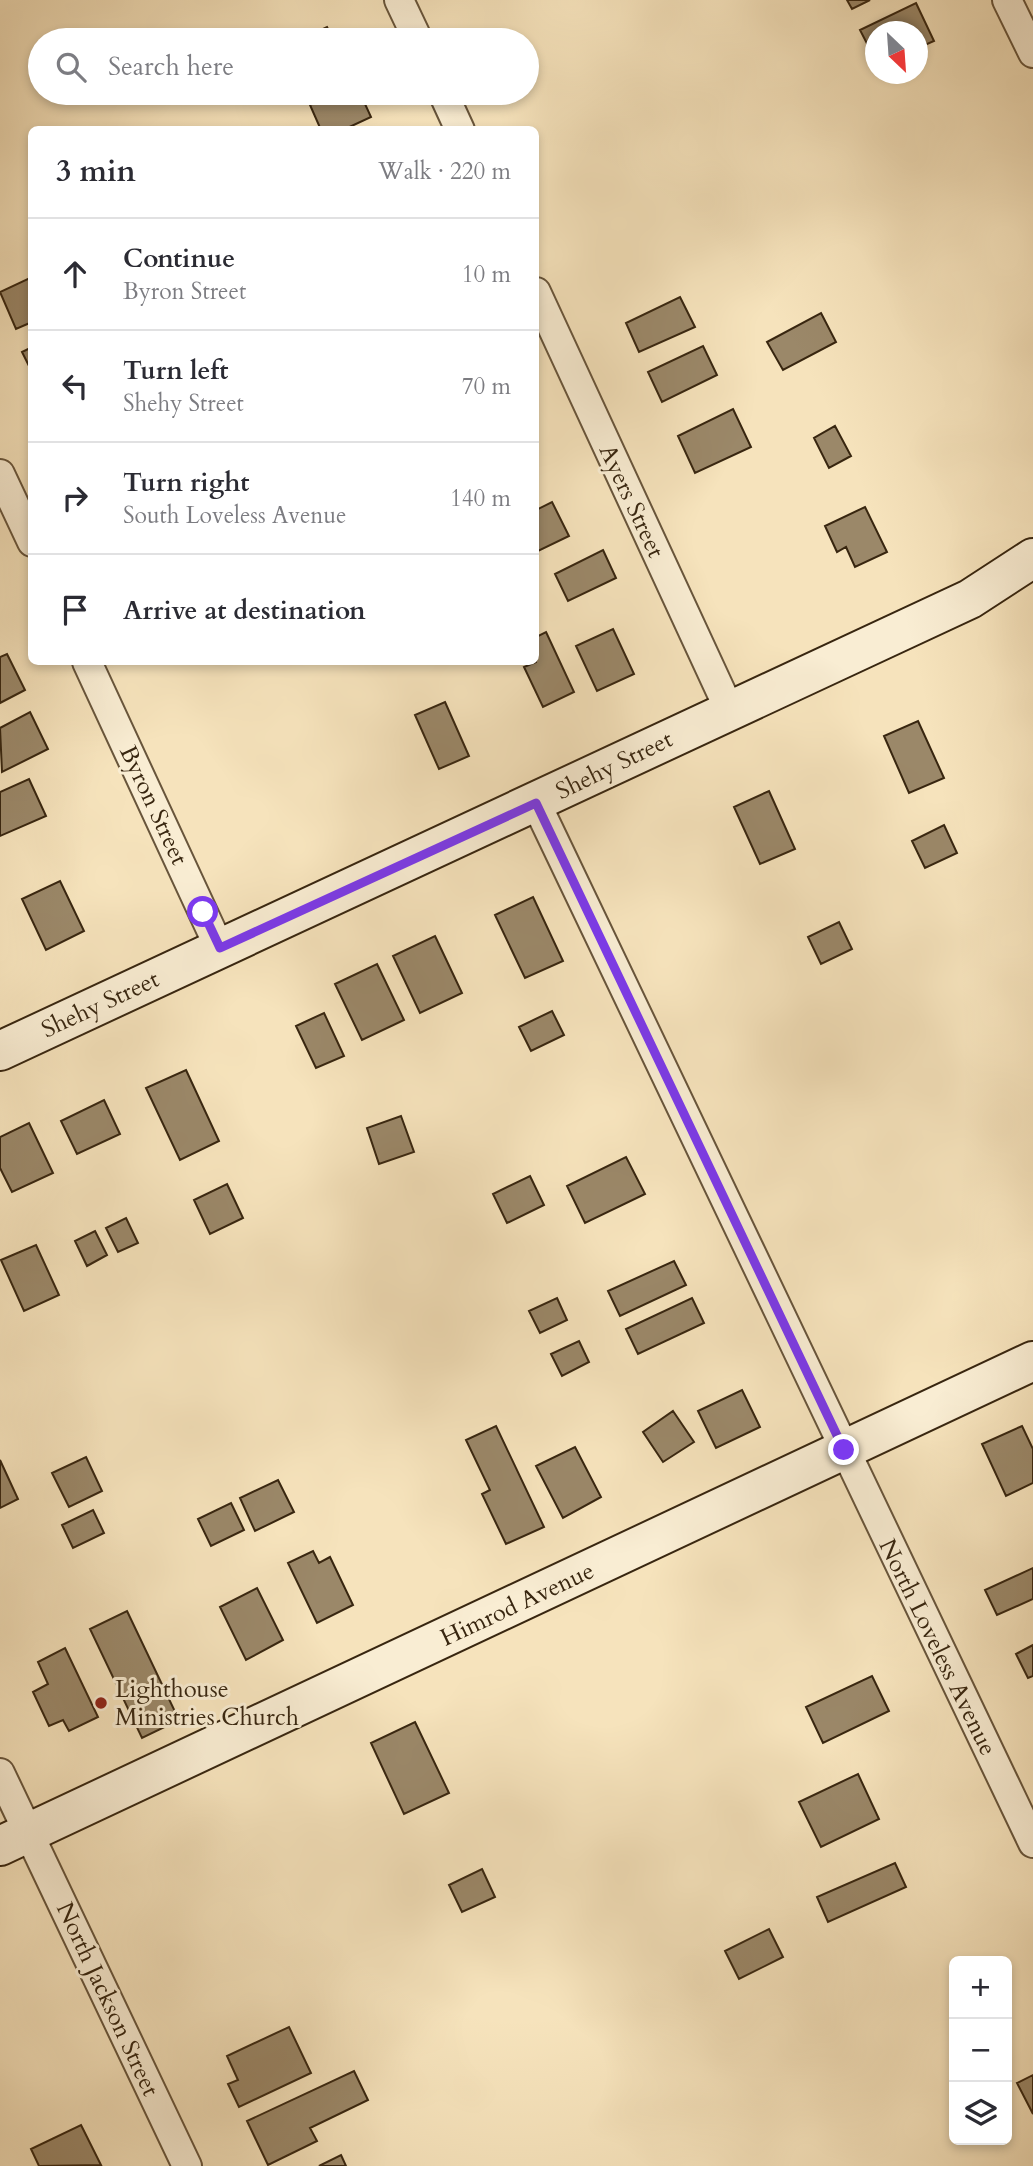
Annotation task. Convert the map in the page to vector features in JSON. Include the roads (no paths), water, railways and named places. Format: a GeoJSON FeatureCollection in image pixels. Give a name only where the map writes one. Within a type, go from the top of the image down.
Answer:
{"type":"FeatureCollection","features":[{"type":"Feature","properties":{"kind":"street"},"geometry":{"type":"LineString","coordinates":[[400,0],[413,28]]}},
{"type":"Feature","properties":{"kind":"street"},"geometry":{"type":"LineString","coordinates":[[1007,0],[1033,53]]}},
{"type":"Feature","properties":{"kind":"street"},"geometry":{"type":"LineString","coordinates":[[449,105],[458,126]]}},
{"type":"Feature","properties":{"kind":"street","name":"Ayers Street"},"geometry":{"type":"LineString","coordinates":[[539,298],[729,709]]}},
{"type":"Feature","properties":{"kind":"street"},"geometry":{"type":"LineString","coordinates":[[0,474],[28,534]]}},
{"type":"Feature","properties":{"kind":"street","name":"Shehy Street"},"geometry":{"type":"LineString","coordinates":[[0,1051],[970,599],[1033,558]]}},
{"type":"Feature","properties":{"kind":"street","name":"Byron Street"},"geometry":{"type":"LineString","coordinates":[[88,665],[220,948]]}},
{"type":"Feature","properties":{"kind":"street","name":"North Loveless Avenue"},"geometry":{"type":"LineString","coordinates":[[536,803],[1033,1843]]}},
{"type":"Feature","properties":{"kind":"street","name":"Himrod Avenue"},"geometry":{"type":"LineString","coordinates":[[14,1839],[1033,1361]]}},
{"type":"Feature","properties":{"kind":"street","name":"North Jackson Street"},"geometry":{"type":"LineString","coordinates":[[0,1773],[14,1839],[187,2166]]}},
{"type":"Feature","properties":{"kind":"place","name":"Lighthouse Ministries Church"},"geometry":{"type":"Point","coordinates":[101,1703]}}]}
